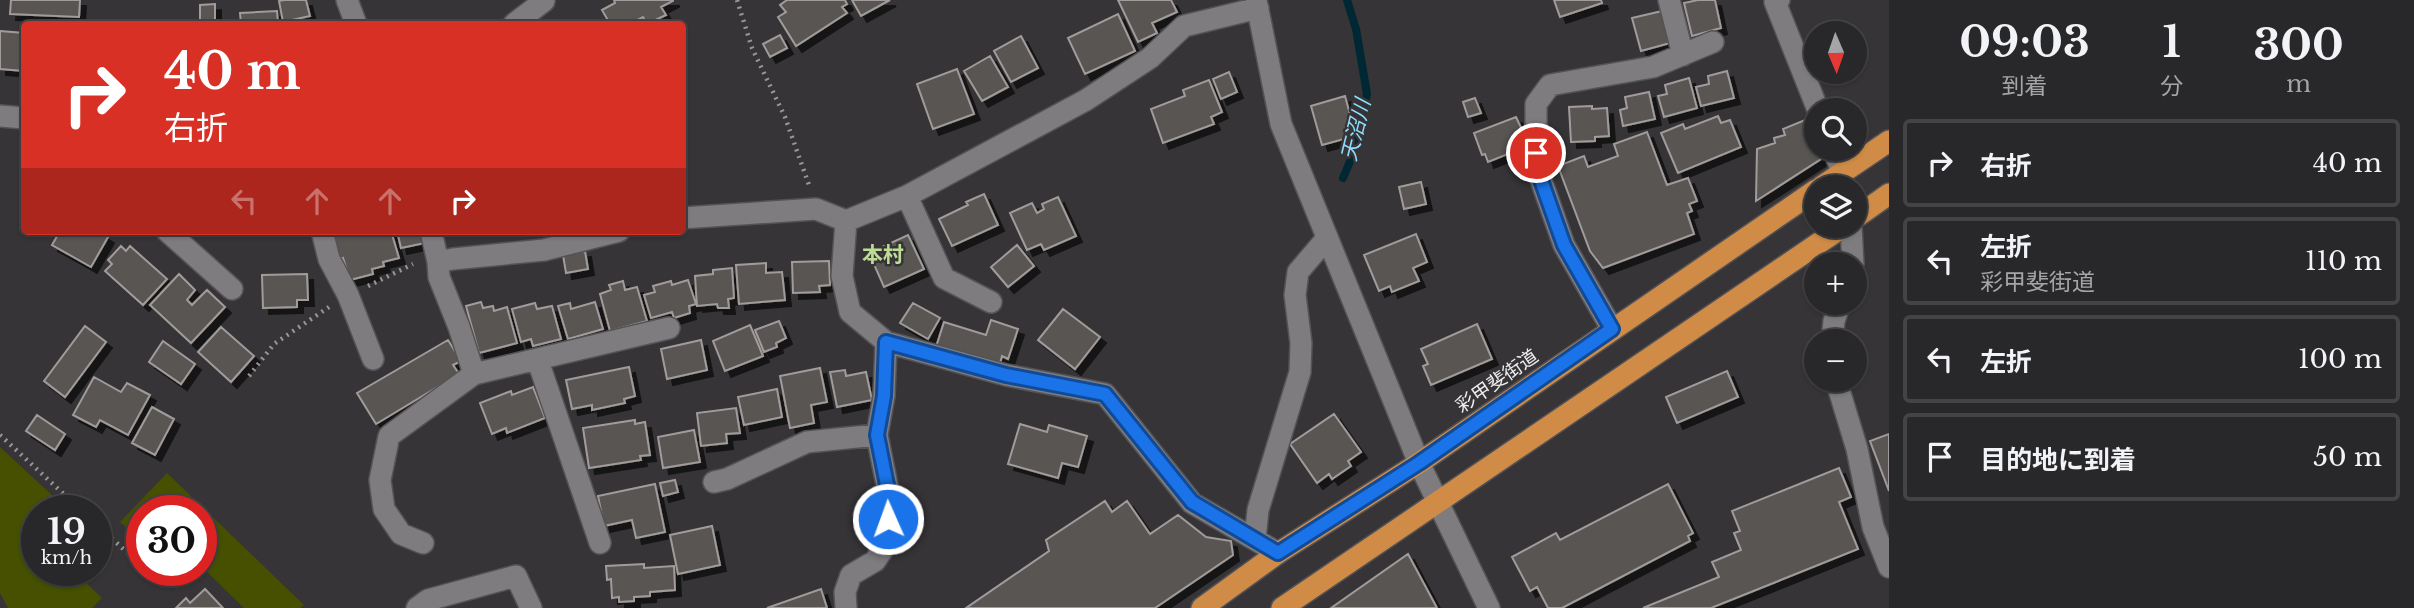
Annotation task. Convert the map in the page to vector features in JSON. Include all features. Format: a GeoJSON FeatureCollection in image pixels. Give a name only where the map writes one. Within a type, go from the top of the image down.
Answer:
{"type":"FeatureCollection","features":[{"type":"Feature","properties":{"kind":"highway"},"geometry":{"type":"LineString","coordinates":[[1840,175],[1889,141]]}},
{"type":"Feature","properties":{"kind":"highway"},"geometry":{"type":"LineString","coordinates":[[1867,210],[1889,194]]}},
{"type":"Feature","properties":{"kind":"highway","name":"彩甲斐街道"},"geometry":{"type":"LineString","coordinates":[[1202,608],[1278,553],[1419,463],[1804,198]]}},
{"type":"Feature","properties":{"kind":"highway"},"geometry":{"type":"LineString","coordinates":[[1282,608],[1826,238]]}},
{"type":"Feature","properties":{"kind":"street"},"geometry":{"type":"LineString","coordinates":[[347,0],[355,21]]}},
{"type":"Feature","properties":{"kind":"street"},"geometry":{"type":"LineString","coordinates":[[1669,0],[1683,55]]}},
{"type":"Feature","properties":{"kind":"street"},"geometry":{"type":"LineString","coordinates":[[518,21],[544,1]]}},
{"type":"Feature","properties":{"kind":"street"},"geometry":{"type":"LineString","coordinates":[[1777,1],[1813,98]]}},
{"type":"Feature","properties":{"kind":"street"},"geometry":{"type":"LineString","coordinates":[[686,218],[816,209],[846,221],[906,196],[1086,100],[1150,58],[1184,26],[1257,4],[1281,124],[1419,463],[1489,608]]}},
{"type":"Feature","properties":{"kind":"street"},"geometry":{"type":"LineString","coordinates":[[1612,329],[1564,245],[1541,180],[1536,153],[1536,104],[1550,85],[1653,67],[1713,42]]}},
{"type":"Feature","properties":{"kind":"street"},"geometry":{"type":"LineString","coordinates":[[0,116],[21,118]]}},
{"type":"Feature","properties":{"kind":"street"},"geometry":{"type":"LineString","coordinates":[[1838,161],[1843,173]]}},
{"type":"Feature","properties":{"kind":"street"},"geometry":{"type":"LineString","coordinates":[[906,196],[944,278],[992,302]]}},
{"type":"Feature","properties":{"kind":"street"},"geometry":{"type":"LineString","coordinates":[[846,221],[842,276],[850,312],[886,342],[1006,375],[1105,394],[1192,502],[1278,553]]}},
{"type":"Feature","properties":{"kind":"street"},"geometry":{"type":"LineString","coordinates":[[171,235],[232,289]]}},
{"type":"Feature","properties":{"kind":"street"},"geometry":{"type":"LineString","coordinates":[[323,235],[329,259],[348,295],[373,359]]}},
{"type":"Feature","properties":{"kind":"street"},"geometry":{"type":"LineString","coordinates":[[432,235],[439,277],[474,374]]}},
{"type":"Feature","properties":{"kind":"street"},"geometry":{"type":"LineString","coordinates":[[438,262],[544,250],[603,235]]}},
{"type":"Feature","properties":{"kind":"street"},"geometry":{"type":"LineString","coordinates":[[1255,539],[1258,510],[1300,372],[1301,343],[1295,295],[1298,272],[1327,238]]}},
{"type":"Feature","properties":{"kind":"street"},"geometry":{"type":"LineString","coordinates":[[423,543],[401,534],[384,509],[380,480],[389,436],[474,374],[669,328]]}},
{"type":"Feature","properties":{"kind":"street"},"geometry":{"type":"LineString","coordinates":[[846,608],[845,592],[851,575],[875,561],[887,543],[889,495],[877,435],[884,396],[886,342]]}},
{"type":"Feature","properties":{"kind":"street"},"geometry":{"type":"LineString","coordinates":[[538,361],[600,543]]}},
{"type":"Feature","properties":{"kind":"street"},"geometry":{"type":"LineString","coordinates":[[1840,392],[1857,449],[1873,527],[1889,567]]}},
{"type":"Feature","properties":{"kind":"street"},"geometry":{"type":"LineString","coordinates":[[714,482],[727,479],[807,442],[877,435]]}},
{"type":"Feature","properties":{"kind":"street"},"geometry":{"type":"LineString","coordinates":[[417,608],[428,600],[516,576],[531,608]]}},
{"type":"Feature","properties":{"kind":"path"},"geometry":{"type":"LineString","coordinates":[[737,0],[752,48],[772,87],[800,156],[816,209]]}},
{"type":"Feature","properties":{"kind":"path"},"geometry":{"type":"LineString","coordinates":[[0,435],[65,495]]}},
{"type":"Feature","properties":{"kind":"path"},"geometry":{"type":"LineString","coordinates":[[112,539],[126,551]]}},
{"type":"Feature","properties":{"kind":"path"},"geometry":{"type":"LineString","coordinates":[[164,586],[167,589]]}},
{"type":"Feature","properties":{"kind":"green space"},"geometry":{"type":"Polygon","coordinates":[[[0,447],[52,495],[21,495],[21,586],[90,586],[102,598],[92,608],[8,608],[0,593],[0,447]]]}},
{"type":"Feature","properties":{"kind":"green space"},"geometry":{"type":"Polygon","coordinates":[[[167,473],[190,495],[146,495],[167,473]]]}},
{"type":"Feature","properties":{"kind":"green space"},"geometry":{"type":"Polygon","coordinates":[[[126,516],[126,527],[120,522],[126,516]]]}},
{"type":"Feature","properties":{"kind":"green space"},"geometry":{"type":"Polygon","coordinates":[[[217,521],[304,605],[300,608],[244,608],[217,582],[217,521]]]}},
{"type":"Feature","properties":{"kind":"building"},"geometry":{"type":"Polygon","coordinates":[[[11,0],[80,0],[79,17],[10,14],[11,0]]]}},
{"type":"Feature","properties":{"kind":"building"},"geometry":{"type":"Polygon","coordinates":[[[306,0],[310,16],[283,21],[279,1],[306,0]]]}},
{"type":"Feature","properties":{"kind":"building"},"geometry":{"type":"Polygon","coordinates":[[[614,0],[673,0],[661,7],[666,15],[653,21],[645,21],[643,17],[636,21],[608,21],[602,10],[615,3],[614,0]]]}},
{"type":"Feature","properties":{"kind":"building"},"geometry":{"type":"Polygon","coordinates":[[[787,0],[845,0],[847,4],[842,7],[847,13],[796,46],[778,17],[786,12],[780,5],[787,0]]]}},
{"type":"Feature","properties":{"kind":"building"},"geometry":{"type":"Polygon","coordinates":[[[852,0],[890,0],[861,16],[852,0]]]}},
{"type":"Feature","properties":{"kind":"building"},"geometry":{"type":"Polygon","coordinates":[[[1118,0],[1171,0],[1177,12],[1152,23],[1157,33],[1138,42],[1118,0]]]}},
{"type":"Feature","properties":{"kind":"building"},"geometry":{"type":"Polygon","coordinates":[[[1554,0],[1601,0],[1602,3],[1560,17],[1554,0]]]}},
{"type":"Feature","properties":{"kind":"building"},"geometry":{"type":"Polygon","coordinates":[[[1715,0],[1721,28],[1692,36],[1684,3],[1715,0]]]}},
{"type":"Feature","properties":{"kind":"building"},"geometry":{"type":"Polygon","coordinates":[[[215,4],[215,21],[200,21],[200,5],[215,4]]]}},
{"type":"Feature","properties":{"kind":"building"},"geometry":{"type":"Polygon","coordinates":[[[277,11],[278,21],[241,21],[240,13],[277,11]]]}},
{"type":"Feature","properties":{"kind":"building"},"geometry":{"type":"Polygon","coordinates":[[[1662,11],[1670,43],[1641,51],[1632,18],[1662,11]]]}},
{"type":"Feature","properties":{"kind":"building"},"geometry":{"type":"Polygon","coordinates":[[[1118,14],[1135,51],[1085,74],[1068,38],[1118,14]]]}},
{"type":"Feature","properties":{"kind":"building"},"geometry":{"type":"Polygon","coordinates":[[[0,31],[21,33],[21,71],[0,69],[0,31]]]}},
{"type":"Feature","properties":{"kind":"building"},"geometry":{"type":"Polygon","coordinates":[[[780,35],[787,48],[770,57],[763,44],[780,35]]]}},
{"type":"Feature","properties":{"kind":"building"},"geometry":{"type":"Polygon","coordinates":[[[1021,36],[1038,68],[1011,82],[994,51],[1021,36]]]}},
{"type":"Feature","properties":{"kind":"building"},"geometry":{"type":"Polygon","coordinates":[[[990,56],[1008,87],[982,101],[964,71],[990,56]]]}},
{"type":"Feature","properties":{"kind":"building"},"geometry":{"type":"Polygon","coordinates":[[[957,69],[974,114],[933,129],[917,84],[957,69]]]}},
{"type":"Feature","properties":{"kind":"building"},"geometry":{"type":"Polygon","coordinates":[[[1727,71],[1734,98],[1701,106],[1696,87],[1709,84],[1708,76],[1727,71]]]}},
{"type":"Feature","properties":{"kind":"building"},"geometry":{"type":"Polygon","coordinates":[[[1229,72],[1237,92],[1221,99],[1213,79],[1229,72]]]}},
{"type":"Feature","properties":{"kind":"building"},"geometry":{"type":"Polygon","coordinates":[[[1689,78],[1697,108],[1664,117],[1658,96],[1667,94],[1665,85],[1689,78]]]}},
{"type":"Feature","properties":{"kind":"building"},"geometry":{"type":"Polygon","coordinates":[[[1209,80],[1222,112],[1211,117],[1214,124],[1163,143],[1151,109],[1185,96],[1183,90],[1209,80]]]}},
{"type":"Feature","properties":{"kind":"building"},"geometry":{"type":"Polygon","coordinates":[[[1649,92],[1655,119],[1623,126],[1620,110],[1627,108],[1625,97],[1649,92]]]}},
{"type":"Feature","properties":{"kind":"building"},"geometry":{"type":"Polygon","coordinates":[[[1345,96],[1351,118],[1347,119],[1344,139],[1322,145],[1311,106],[1345,96]]]}},
{"type":"Feature","properties":{"kind":"building"},"geometry":{"type":"Polygon","coordinates":[[[1475,98],[1481,113],[1468,117],[1463,102],[1475,98]]]}},
{"type":"Feature","properties":{"kind":"building"},"geometry":{"type":"Polygon","coordinates":[[[1592,106],[1592,109],[1607,108],[1609,136],[1595,137],[1595,141],[1571,142],[1569,107],[1592,106]]]}},
{"type":"Feature","properties":{"kind":"building"},"geometry":{"type":"Polygon","coordinates":[[[1718,116],[1721,123],[1730,120],[1741,147],[1678,173],[1661,133],[1683,124],[1685,129],[1718,116]]]}},
{"type":"Feature","properties":{"kind":"building"},"geometry":{"type":"Polygon","coordinates":[[[1516,117],[1523,132],[1518,133],[1521,141],[1516,143],[1518,150],[1488,162],[1485,154],[1482,155],[1474,133],[1516,117]]]}},
{"type":"Feature","properties":{"kind":"building"},"geometry":{"type":"Polygon","coordinates":[[[1804,120],[1804,161],[1818,161],[1756,201],[1757,149],[1775,143],[1774,138],[1785,135],[1783,129],[1804,120]]]}},
{"type":"Feature","properties":{"kind":"building"},"geometry":{"type":"Polygon","coordinates":[[[1647,132],[1667,185],[1688,178],[1697,201],[1689,204],[1692,211],[1687,213],[1694,234],[1603,268],[1590,251],[1558,166],[1584,156],[1588,167],[1618,156],[1614,144],[1647,132]]]}},
{"type":"Feature","properties":{"kind":"building"},"geometry":{"type":"Polygon","coordinates":[[[1421,182],[1426,204],[1404,209],[1399,187],[1421,182]]]}},
{"type":"Feature","properties":{"kind":"building"},"geometry":{"type":"Polygon","coordinates":[[[984,194],[998,225],[952,246],[939,219],[984,194]]]}},
{"type":"Feature","properties":{"kind":"building"},"geometry":{"type":"Polygon","coordinates":[[[1058,197],[1076,236],[1044,250],[1041,244],[1027,250],[1010,213],[1032,203],[1037,213],[1044,209],[1042,204],[1058,197]]]}},
{"type":"Feature","properties":{"kind":"building"},"geometry":{"type":"Polygon","coordinates":[[[1416,234],[1427,262],[1413,268],[1419,281],[1392,292],[1390,286],[1379,291],[1364,255],[1416,234]]]}},
{"type":"Feature","properties":{"kind":"building"},"geometry":{"type":"Polygon","coordinates":[[[58,235],[108,237],[91,267],[52,245],[58,235]]]}},
{"type":"Feature","properties":{"kind":"building"},"geometry":{"type":"Polygon","coordinates":[[[332,235],[392,235],[399,258],[383,262],[384,266],[372,269],[373,274],[350,280],[343,258],[337,259],[332,235]]]}},
{"type":"Feature","properties":{"kind":"building"},"geometry":{"type":"Polygon","coordinates":[[[398,235],[424,235],[425,243],[401,248],[398,235]]]}},
{"type":"Feature","properties":{"kind":"building"},"geometry":{"type":"Polygon","coordinates":[[[908,235],[924,269],[884,287],[869,253],[908,235]]]}},
{"type":"Feature","properties":{"kind":"building"},"geometry":{"type":"Polygon","coordinates":[[[1017,245],[1034,266],[1008,287],[991,267],[1017,245]]]}},
{"type":"Feature","properties":{"kind":"building"},"geometry":{"type":"Polygon","coordinates":[[[121,246],[126,251],[130,246],[167,279],[143,305],[105,271],[112,264],[108,260],[121,246]]]}},
{"type":"Feature","properties":{"kind":"building"},"geometry":{"type":"Polygon","coordinates":[[[585,251],[588,269],[566,273],[563,255],[585,251]]]}},
{"type":"Feature","properties":{"kind":"building"},"geometry":{"type":"Polygon","coordinates":[[[829,261],[830,285],[819,286],[820,292],[793,293],[792,262],[829,261]]]}},
{"type":"Feature","properties":{"kind":"building"},"geometry":{"type":"Polygon","coordinates":[[[766,263],[766,273],[782,272],[785,300],[739,304],[736,265],[766,263]]]}},
{"type":"Feature","properties":{"kind":"building"},"geometry":{"type":"Polygon","coordinates":[[[732,268],[734,298],[728,299],[729,308],[718,308],[717,304],[697,306],[695,276],[732,268]]]}},
{"type":"Feature","properties":{"kind":"building"},"geometry":{"type":"Polygon","coordinates":[[[179,274],[195,290],[187,300],[192,305],[207,290],[225,307],[191,343],[150,305],[179,274]]]}},
{"type":"Feature","properties":{"kind":"building"},"geometry":{"type":"Polygon","coordinates":[[[307,274],[308,300],[297,300],[297,307],[263,308],[262,275],[307,274]]]}},
{"type":"Feature","properties":{"kind":"building"},"geometry":{"type":"Polygon","coordinates":[[[688,280],[696,304],[689,306],[690,313],[674,318],[672,312],[651,318],[644,295],[655,292],[653,286],[671,281],[672,285],[688,280]]]}},
{"type":"Feature","properties":{"kind":"building"},"geometry":{"type":"Polygon","coordinates":[[[623,281],[625,290],[637,287],[647,321],[610,331],[600,294],[611,290],[609,285],[623,281]]]}},
{"type":"Feature","properties":{"kind":"building"},"geometry":{"type":"Polygon","coordinates":[[[481,302],[483,308],[493,306],[494,311],[507,307],[517,343],[479,353],[466,306],[481,302]]]}},
{"type":"Feature","properties":{"kind":"building"},"geometry":{"type":"Polygon","coordinates":[[[595,302],[603,329],[568,339],[558,306],[570,303],[571,309],[595,302]]]}},
{"type":"Feature","properties":{"kind":"building"},"geometry":{"type":"Polygon","coordinates":[[[535,303],[537,309],[552,306],[561,339],[533,346],[531,339],[521,342],[512,309],[535,303]]]}},
{"type":"Feature","properties":{"kind":"building"},"geometry":{"type":"Polygon","coordinates":[[[913,303],[940,318],[928,339],[900,323],[913,303]]]}},
{"type":"Feature","properties":{"kind":"building"},"geometry":{"type":"Polygon","coordinates":[[[1063,309],[1100,337],[1075,369],[1038,340],[1063,309]]]}},
{"type":"Feature","properties":{"kind":"building"},"geometry":{"type":"Polygon","coordinates":[[[991,320],[1018,329],[1008,359],[1002,356],[999,367],[936,347],[944,322],[986,335],[991,320]]]}},
{"type":"Feature","properties":{"kind":"building"},"geometry":{"type":"Polygon","coordinates":[[[779,321],[786,338],[776,343],[777,347],[764,352],[755,330],[779,321]]]}},
{"type":"Feature","properties":{"kind":"building"},"geometry":{"type":"Polygon","coordinates":[[[1477,324],[1492,359],[1431,385],[1423,366],[1428,364],[1421,349],[1477,324]]]}},
{"type":"Feature","properties":{"kind":"building"},"geometry":{"type":"Polygon","coordinates":[[[750,325],[763,356],[725,371],[713,341],[750,325]]]}},
{"type":"Feature","properties":{"kind":"building"},"geometry":{"type":"Polygon","coordinates":[[[85,326],[106,342],[65,397],[44,381],[85,326]]]}},
{"type":"Feature","properties":{"kind":"building"},"geometry":{"type":"Polygon","coordinates":[[[221,327],[254,356],[231,382],[198,352],[221,327]]]}},
{"type":"Feature","properties":{"kind":"building"},"geometry":{"type":"Polygon","coordinates":[[[448,340],[461,361],[453,365],[459,374],[376,424],[357,393],[448,340]]]}},
{"type":"Feature","properties":{"kind":"building"},"geometry":{"type":"Polygon","coordinates":[[[701,340],[707,370],[667,379],[661,349],[701,340]]]}},
{"type":"Feature","properties":{"kind":"building"},"geometry":{"type":"Polygon","coordinates":[[[163,341],[195,364],[181,384],[149,362],[163,341]]]}},
{"type":"Feature","properties":{"kind":"building"},"geometry":{"type":"Polygon","coordinates":[[[629,367],[635,396],[624,399],[625,403],[592,410],[592,405],[572,409],[566,380],[629,367]]]}},
{"type":"Feature","properties":{"kind":"building"},"geometry":{"type":"Polygon","coordinates":[[[820,368],[827,402],[811,405],[814,423],[790,428],[780,376],[820,368]]]}},
{"type":"Feature","properties":{"kind":"building"},"geometry":{"type":"Polygon","coordinates":[[[845,370],[846,376],[866,372],[872,400],[837,407],[830,372],[845,370]]]}},
{"type":"Feature","properties":{"kind":"building"},"geometry":{"type":"Polygon","coordinates":[[[1727,371],[1738,397],[1677,423],[1666,397],[1727,371]]]}},
{"type":"Feature","properties":{"kind":"building"},"geometry":{"type":"Polygon","coordinates":[[[94,377],[121,392],[127,383],[150,395],[128,435],[100,420],[96,427],[73,415],[94,377]]]}},
{"type":"Feature","properties":{"kind":"building"},"geometry":{"type":"Polygon","coordinates":[[[533,387],[545,418],[507,433],[506,428],[492,434],[480,403],[511,391],[512,395],[533,387]]]}},
{"type":"Feature","properties":{"kind":"building"},"geometry":{"type":"Polygon","coordinates":[[[777,389],[782,417],[744,425],[738,397],[777,389]]]}},
{"type":"Feature","properties":{"kind":"building"},"geometry":{"type":"Polygon","coordinates":[[[152,407],[174,419],[155,455],[132,443],[152,407]]]}},
{"type":"Feature","properties":{"kind":"building"},"geometry":{"type":"Polygon","coordinates":[[[736,408],[740,433],[726,434],[727,443],[701,446],[697,413],[736,408]]]}},
{"type":"Feature","properties":{"kind":"building"},"geometry":{"type":"Polygon","coordinates":[[[1334,414],[1361,452],[1348,461],[1351,466],[1332,479],[1329,474],[1317,483],[1290,444],[1334,414]]]}},
{"type":"Feature","properties":{"kind":"building"},"geometry":{"type":"Polygon","coordinates":[[[37,415],[65,434],[55,450],[26,431],[37,415]]]}},
{"type":"Feature","properties":{"kind":"building"},"geometry":{"type":"Polygon","coordinates":[[[635,420],[635,424],[645,422],[650,455],[640,456],[641,460],[589,468],[583,428],[635,420]]]}},
{"type":"Feature","properties":{"kind":"building"},"geometry":{"type":"Polygon","coordinates":[[[1020,424],[1047,432],[1049,425],[1087,436],[1078,467],[1062,463],[1058,478],[1008,464],[1020,424]]]}},
{"type":"Feature","properties":{"kind":"building"},"geometry":{"type":"Polygon","coordinates":[[[694,430],[700,462],[663,468],[658,437],[694,430]]]}},
{"type":"Feature","properties":{"kind":"building"},"geometry":{"type":"Polygon","coordinates":[[[1889,434],[1889,491],[1870,441],[1889,434]]]}},
{"type":"Feature","properties":{"kind":"building"},"geometry":{"type":"Polygon","coordinates":[[[1839,468],[1851,497],[1839,502],[1858,549],[1711,608],[1643,608],[1719,577],[1712,562],[1741,550],[1734,533],[1740,531],[1732,511],[1839,468]]]}},
{"type":"Feature","properties":{"kind":"building"},"geometry":{"type":"Polygon","coordinates":[[[675,480],[678,492],[663,496],[660,483],[675,480]]]}},
{"type":"Feature","properties":{"kind":"building"},"geometry":{"type":"Polygon","coordinates":[[[655,484],[665,532],[636,538],[632,520],[604,526],[598,496],[655,484]]]}},
{"type":"Feature","properties":{"kind":"building"},"geometry":{"type":"Polygon","coordinates":[[[1668,484],[1693,533],[1688,536],[1690,541],[1562,608],[1548,608],[1537,587],[1530,591],[1512,557],[1556,533],[1560,540],[1668,484]]]}},
{"type":"Feature","properties":{"kind":"building"},"geometry":{"type":"Polygon","coordinates":[[[1105,501],[1112,512],[1127,501],[1150,534],[1178,515],[1206,537],[1231,541],[1233,555],[1155,608],[966,608],[1049,551],[1046,540],[1105,501]]]}},
{"type":"Feature","properties":{"kind":"building"},"geometry":{"type":"Polygon","coordinates":[[[712,526],[720,565],[678,574],[670,535],[712,526]]]}},
{"type":"Feature","properties":{"kind":"building"},"geometry":{"type":"Polygon","coordinates":[[[1408,554],[1437,608],[1331,608],[1408,554]]]}},
{"type":"Feature","properties":{"kind":"building"},"geometry":{"type":"Polygon","coordinates":[[[644,564],[644,568],[674,566],[675,590],[650,592],[650,596],[634,597],[634,601],[619,602],[619,597],[612,598],[611,579],[607,580],[606,566],[644,564]]]}},
{"type":"Feature","properties":{"kind":"building"},"geometry":{"type":"Polygon","coordinates":[[[205,589],[223,608],[176,608],[186,598],[190,603],[205,589]]]}},
{"type":"Feature","properties":{"kind":"building"},"geometry":{"type":"Polygon","coordinates":[[[821,589],[827,608],[767,608],[821,589]]]}},
{"type":"Feature","properties":{"kind":"waterway","name":"天沼川"},"geometry":{"type":"LineString","coordinates":[[1343,178],[1351,159],[1367,94],[1356,29],[1347,0]]}},
{"type":"Feature","properties":{"kind":"district","name":"本村"},"geometry":{"type":"Point","coordinates":[883,255]}},
{"type":"Feature","properties":{"kind":"route"},"geometry":{"type":"LineString","coordinates":[[888,519],[889,495],[877,435],[884,396],[886,342],[1006,375],[1105,394],[1192,502],[1278,553],[1419,463],[1612,329],[1564,245],[1541,180],[1536,153]]}}]}
